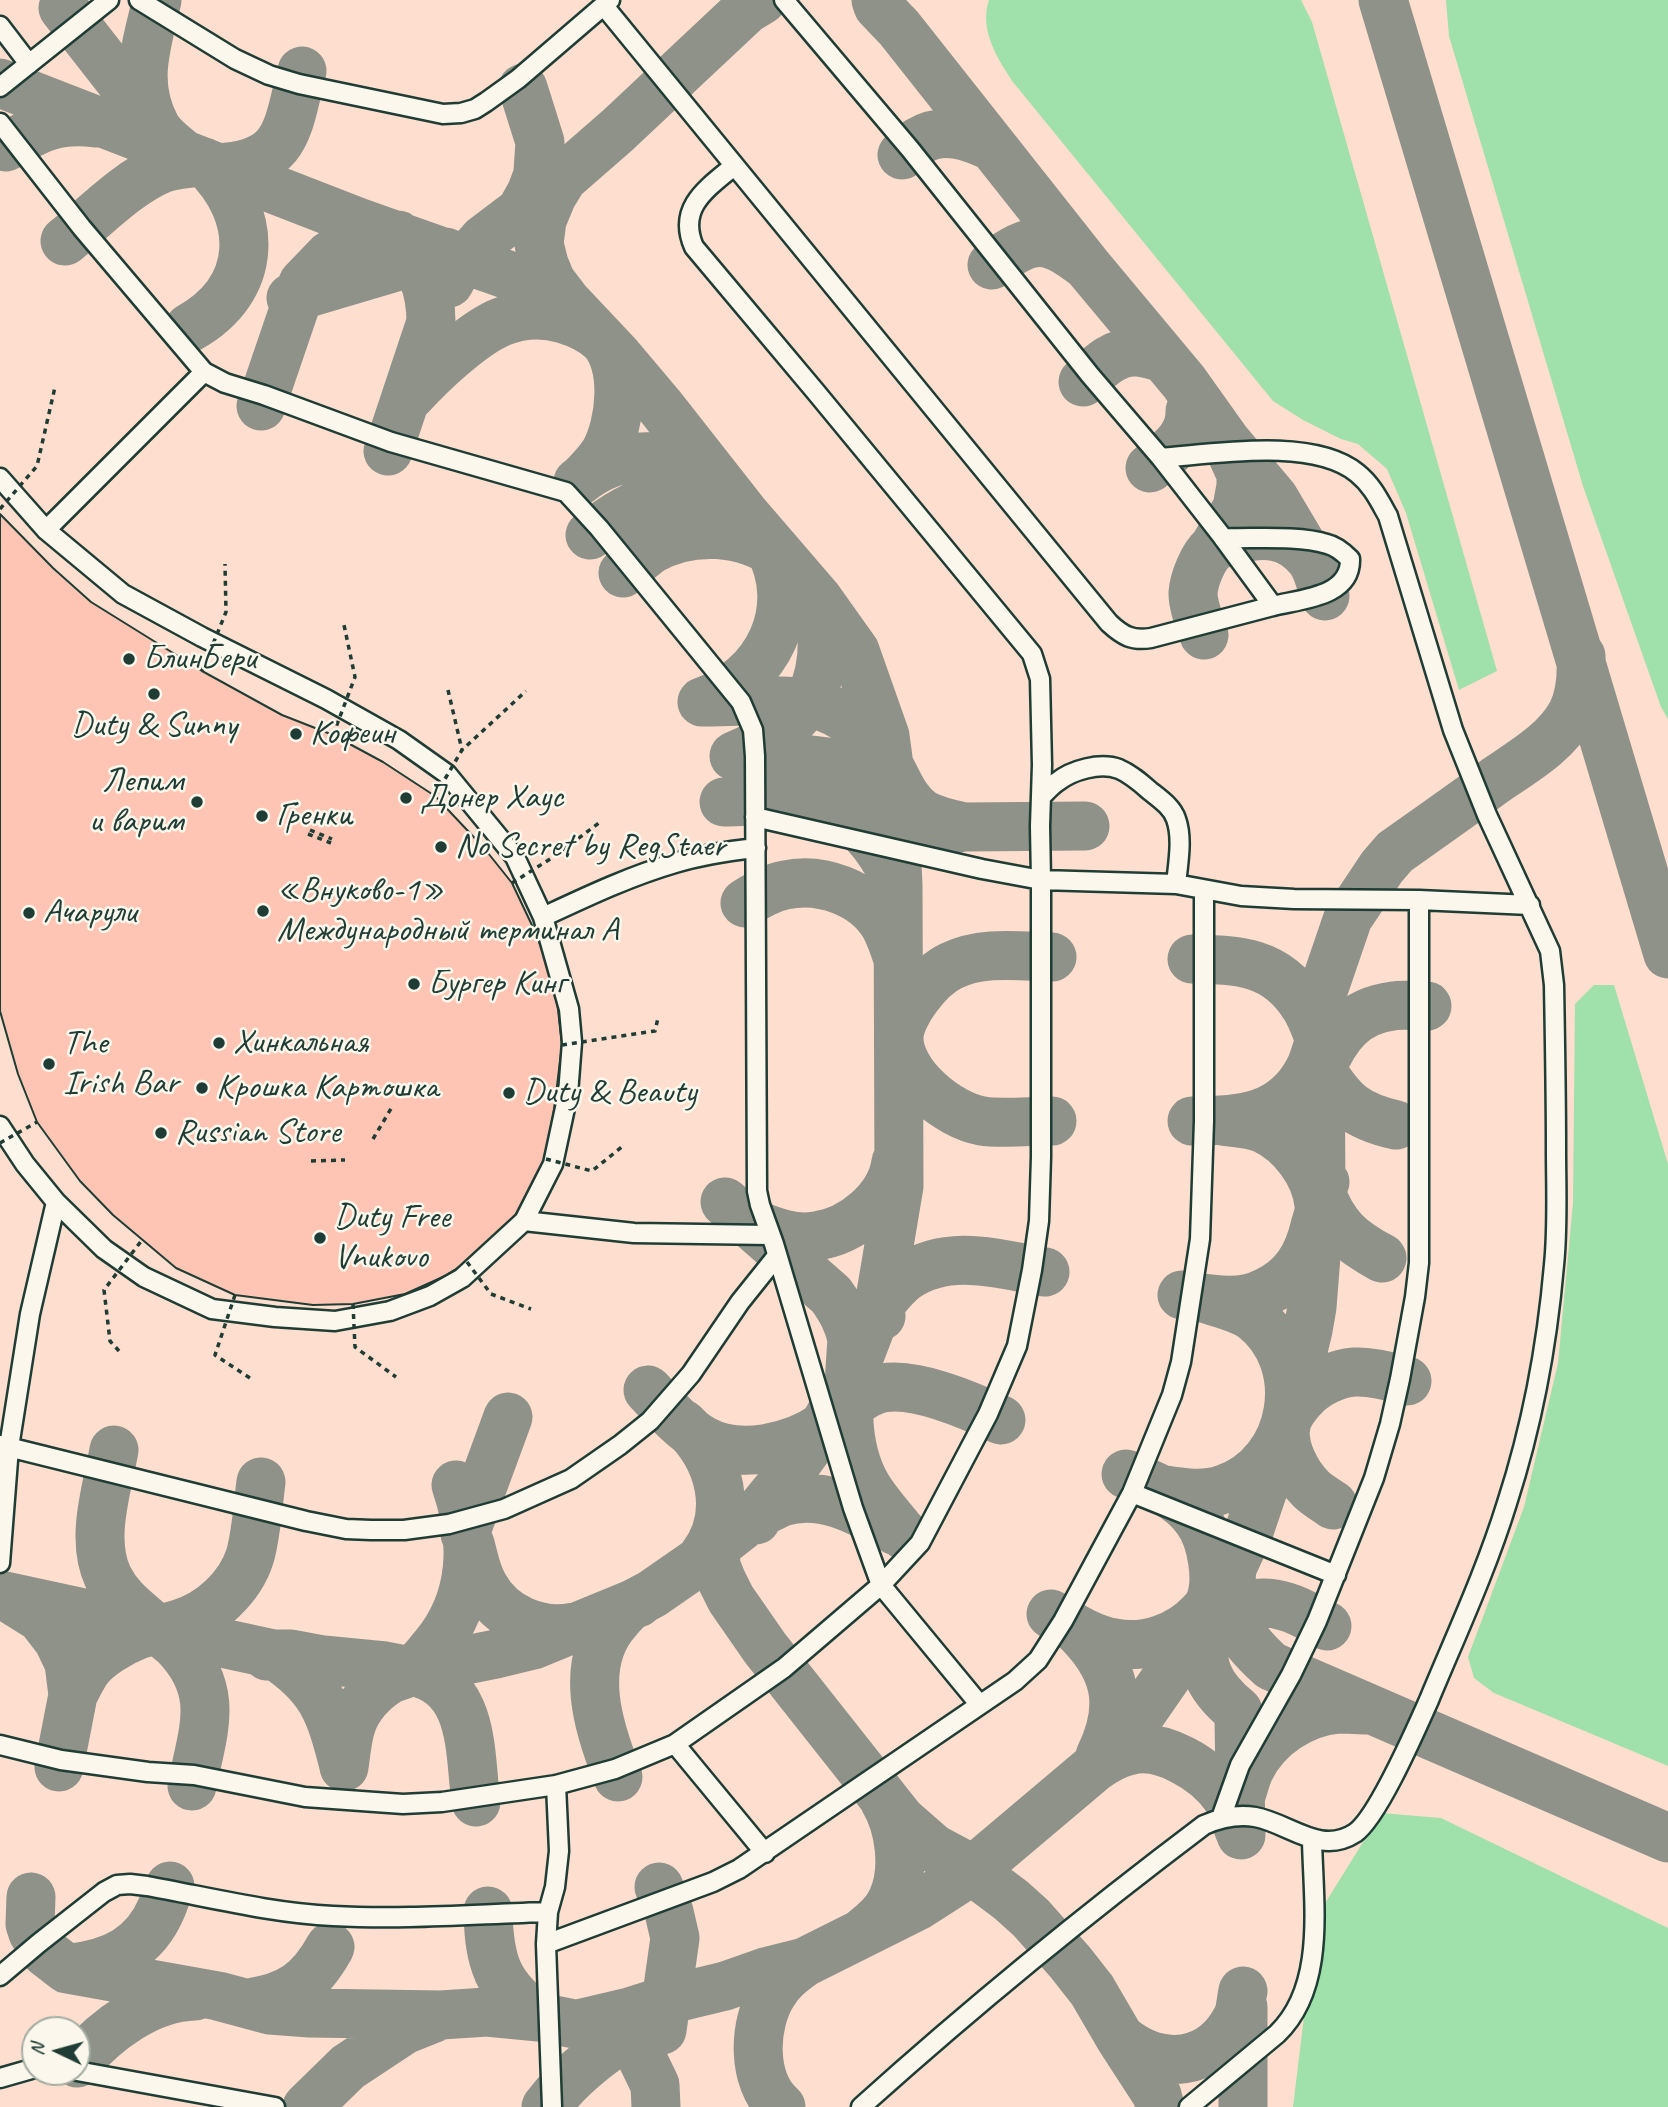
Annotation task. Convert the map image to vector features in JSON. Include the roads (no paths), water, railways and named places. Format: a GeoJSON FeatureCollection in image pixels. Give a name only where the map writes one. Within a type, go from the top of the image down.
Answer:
{"type":"FeatureCollection","features":[{"type":"Feature","properties":{"kind":"lane"},"geometry":{"type":"LineString","coordinates":[[0,87],[108,0]]}},
{"type":"Feature","properties":{"kind":"lane"},"geometry":{"type":"LineString","coordinates":[[139,0],[236,59],[269,75],[299,84],[443,114],[468,111],[486,102],[519,79],[607,3],[734,166],[1109,623],[1120,633],[1139,640],[1152,638],[1315,596],[1337,588],[1349,574],[1350,559],[1335,546],[1326,543],[1223,538]]}},
{"type":"Feature","properties":{"kind":"lane"},"geometry":{"type":"LineString","coordinates":[[784,0],[910,149],[1090,375],[1161,458],[1273,606]]}},
{"type":"Feature","properties":{"kind":"lane"},"geometry":{"type":"LineString","coordinates":[[0,26],[29,64]]}},
{"type":"Feature","properties":{"kind":"lane"},"geometry":{"type":"LineString","coordinates":[[0,123],[82,228],[204,372],[225,383],[391,442],[566,492],[599,528],[741,702],[753,730],[755,756],[757,1191],[760,1205],[849,1496],[881,1585],[980,1705]]}},
{"type":"Feature","properties":{"kind":"lane"},"geometry":{"type":"LineString","coordinates":[[0,1745],[61,1760],[148,1772],[194,1775],[305,1797],[403,1804],[442,1802],[556,1785],[615,1769],[675,1744],[784,1668],[881,1585],[920,1543],[988,1414],[1017,1346],[1032,1270],[1038,1221],[1041,1133],[1040,678],[1032,654],[694,247],[688,230],[691,209],[711,185],[734,166]]}},
{"type":"Feature","properties":{"kind":"lane"},"geometry":{"type":"LineString","coordinates":[[46,530],[204,372]]}},
{"type":"Feature","properties":{"kind":"lane"},"geometry":{"type":"LineString","coordinates":[[861,2107],[935,2041],[1052,1944],[1203,1825],[1221,1818],[1254,1817],[1326,1842],[1340,1840],[1364,1824],[1380,1800],[1416,1728],[1475,1593],[1507,1503],[1532,1413],[1545,1339],[1554,1263],[1554,985],[1550,951],[1452,730],[1388,516],[1374,490],[1355,471],[1334,460],[1315,455],[1283,451],[1234,451],[1161,458]]}},
{"type":"Feature","properties":{"kind":"lane"},"geometry":{"type":"LineString","coordinates":[[0,478],[46,530],[123,594],[202,638],[326,699],[399,740],[447,774],[515,857],[543,917],[569,1009],[572,1042],[568,1094],[553,1164],[524,1221],[462,1278],[430,1296],[390,1311],[335,1321],[212,1309],[144,1277],[104,1249],[55,1202],[0,1126]]}},
{"type":"Feature","properties":{"kind":"lane"},"geometry":{"type":"LineString","coordinates":[[1041,797],[1057,782],[1082,770],[1105,767],[1119,769],[1136,779],[1170,808],[1175,816],[1179,845],[1177,884]]}},
{"type":"Feature","properties":{"kind":"lane"},"geometry":{"type":"LineString","coordinates":[[755,817],[982,870],[1041,880],[1177,884],[1241,896],[1294,899],[1419,900],[1530,905]]}},
{"type":"Feature","properties":{"kind":"lane"},"geometry":{"type":"LineString","coordinates":[[543,917],[673,863],[719,852],[755,848]]}},
{"type":"Feature","properties":{"kind":"lane"},"geometry":{"type":"LineString","coordinates":[[546,1944],[713,1882],[765,1853],[1015,1681],[1038,1660],[1063,1621],[1132,1493],[1172,1395],[1181,1362],[1200,1239],[1204,1121],[1204,890]]}},
{"type":"Feature","properties":{"kind":"lane"},"geometry":{"type":"LineString","coordinates":[[1221,1818],[1240,1765],[1291,1675],[1317,1621],[1374,1478],[1390,1424],[1415,1297],[1419,1250],[1419,900]]}},
{"type":"Feature","properties":{"kind":"lane"},"geometry":{"type":"LineString","coordinates":[[0,1563],[4,1446],[55,1202]]}},
{"type":"Feature","properties":{"kind":"lane"},"geometry":{"type":"LineString","coordinates":[[524,1221],[635,1233],[770,1235]]}},
{"type":"Feature","properties":{"kind":"lane"},"geometry":{"type":"LineString","coordinates":[[4,1446],[346,1529],[404,1530],[467,1521],[504,1509],[571,1479],[650,1421],[691,1374],[740,1302],[776,1257]]}},
{"type":"Feature","properties":{"kind":"lane"},"geometry":{"type":"LineString","coordinates":[[1132,1493],[1336,1575]]}},
{"type":"Feature","properties":{"kind":"lane"},"geometry":{"type":"LineString","coordinates":[[675,1744],[765,1853]]}},
{"type":"Feature","properties":{"kind":"lane"},"geometry":{"type":"LineString","coordinates":[[552,2107],[546,1944],[548,1912],[555,1886],[559,1851],[556,1785]]}},
{"type":"Feature","properties":{"kind":"lane"},"geometry":{"type":"LineString","coordinates":[[1189,2107],[1277,2034],[1287,2024],[1295,2009],[1305,1987],[1313,1950],[1312,1839]]}},
{"type":"Feature","properties":{"kind":"lane"},"geometry":{"type":"LineString","coordinates":[[0,1976],[39,1942],[117,1885],[147,1886],[333,1916],[421,1918],[548,1912]]}},
{"type":"Feature","properties":{"kind":"lane"},"geometry":{"type":"LineString","coordinates":[[0,2078],[21,2072]]}},
{"type":"Feature","properties":{"kind":"lane"},"geometry":{"type":"LineString","coordinates":[[91,2074],[275,2107]]}},
{"type":"Feature","properties":{"kind":"place","name":"БлинБери"},"geometry":{"type":"Point","coordinates":[129,659]}},
{"type":"Feature","properties":{"kind":"place","name":"Duty & Sunny"},"geometry":{"type":"Point","coordinates":[154,694]}},
{"type":"Feature","properties":{"kind":"place","name":"Кофеин"},"geometry":{"type":"Point","coordinates":[296,734]}},
{"type":"Feature","properties":{"kind":"place","name":"Донер Хаус"},"geometry":{"type":"Point","coordinates":[406,798]}},
{"type":"Feature","properties":{"kind":"place","name":"Лепим и варим"},"geometry":{"type":"Point","coordinates":[197,802]}},
{"type":"Feature","properties":{"kind":"place","name":"Гренки"},"geometry":{"type":"Point","coordinates":[262,816]}},
{"type":"Feature","properties":{"kind":"place","name":"No Secret by RegStaer"},"geometry":{"type":"Point","coordinates":[441,847]}},
{"type":"Feature","properties":{"kind":"place","name":"«Внуково-1» Международный терминал А"},"geometry":{"type":"Point","coordinates":[263,911]}},
{"type":"Feature","properties":{"kind":"place","name":"Ачарули"},"geometry":{"type":"Point","coordinates":[29,913]}},
{"type":"Feature","properties":{"kind":"place","name":"Бургер Кинг"},"geometry":{"type":"Point","coordinates":[414,984]}},
{"type":"Feature","properties":{"kind":"place","name":"Хинкальная"},"geometry":{"type":"Point","coordinates":[219,1043]}},
{"type":"Feature","properties":{"kind":"place","name":"The Irish Bar"},"geometry":{"type":"Point","coordinates":[49,1064]}},
{"type":"Feature","properties":{"kind":"place","name":"Крошка Картошка"},"geometry":{"type":"Point","coordinates":[202,1088]}},
{"type":"Feature","properties":{"kind":"place","name":"Duty & Beauty"},"geometry":{"type":"Point","coordinates":[509,1093]}},
{"type":"Feature","properties":{"kind":"place","name":"Russian Store"},"geometry":{"type":"Point","coordinates":[161,1133]}},
{"type":"Feature","properties":{"kind":"place","name":"Duty Free Vnukovo"},"geometry":{"type":"Point","coordinates":[320,1238]}}]}
